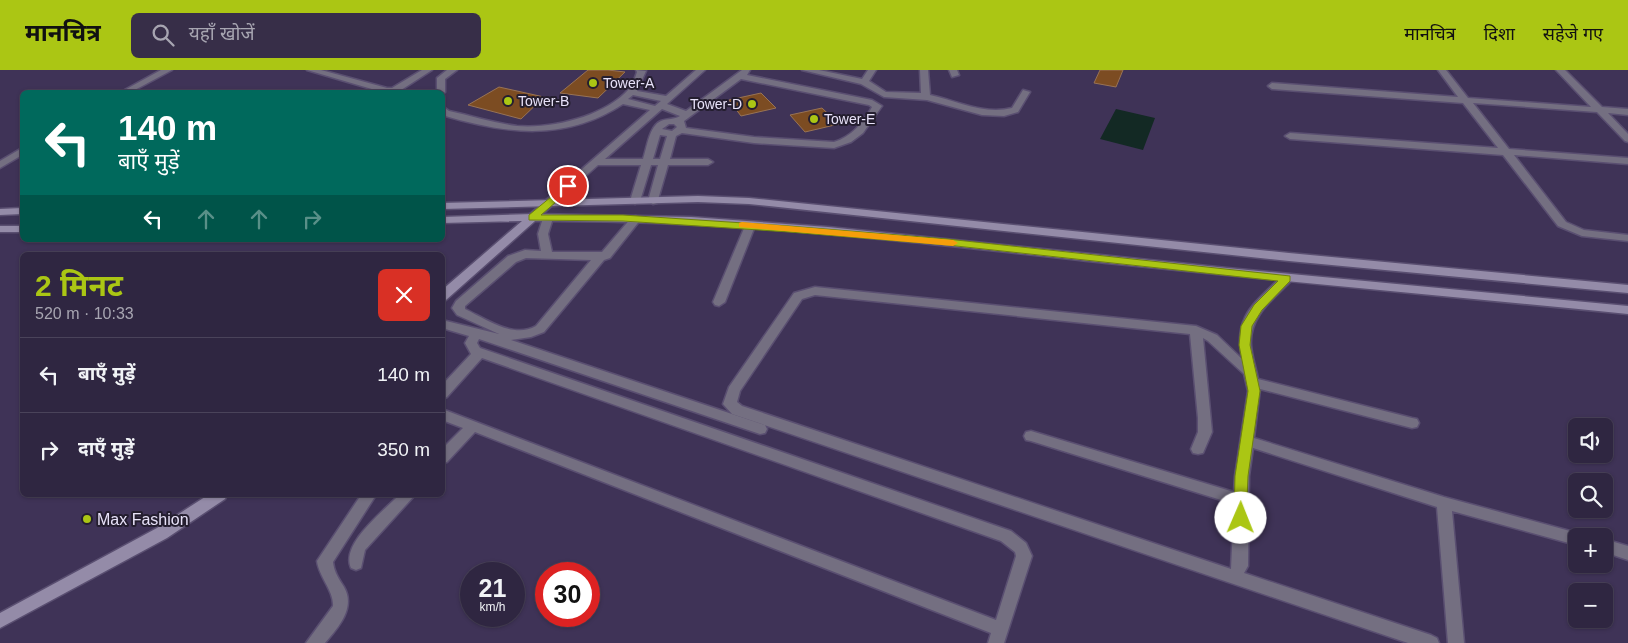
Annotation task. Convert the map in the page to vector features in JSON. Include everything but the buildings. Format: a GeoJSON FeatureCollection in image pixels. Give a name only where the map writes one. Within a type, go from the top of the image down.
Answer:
{"type":"FeatureCollection","features":[{"type":"Feature","properties":{"kind":"street"},"geometry":{"type":"LineString","coordinates":[[129,90],[168,70]]}},
{"type":"Feature","properties":{"kind":"street"},"geometry":{"type":"LineString","coordinates":[[312,70],[382,90]]}},
{"type":"Feature","properties":{"kind":"street"},"geometry":{"type":"LineString","coordinates":[[390,90],[401,87],[428,70]]}},
{"type":"Feature","properties":{"kind":"street"},"geometry":{"type":"LineString","coordinates":[[441,90],[441,78],[453,70]]}},
{"type":"Feature","properties":{"kind":"street"},"geometry":{"type":"LineString","coordinates":[[445,112],[524,129],[593,117],[630,92],[642,71],[640,70]]}},
{"type":"Feature","properties":{"kind":"street"},"geometry":{"type":"LineString","coordinates":[[445,294],[701,70]]}},
{"type":"Feature","properties":{"kind":"street"},"geometry":{"type":"LineString","coordinates":[[635,201],[659,131],[677,129],[754,140],[834,146],[845,144],[851,140],[876,109],[876,92],[872,86],[864,82],[806,70]]}},
{"type":"Feature","properties":{"kind":"street"},"geometry":{"type":"LineString","coordinates":[[864,82],[872,70]]}},
{"type":"Feature","properties":{"kind":"street"},"geometry":{"type":"LineString","coordinates":[[924,70],[926,97]]}},
{"type":"Feature","properties":{"kind":"street"},"geometry":{"type":"LineString","coordinates":[[1442,70],[1567,228],[1582,233],[1628,238]]}},
{"type":"Feature","properties":{"kind":"street"},"geometry":{"type":"LineString","coordinates":[[1560,70],[1628,139]]}},
{"type":"Feature","properties":{"kind":"street"},"geometry":{"type":"LineString","coordinates":[[653,201],[664,163],[677,129],[687,115],[744,73],[875,104]]}},
{"type":"Feature","properties":{"kind":"street"},"geometry":{"type":"LineString","coordinates":[[1272,86],[1464,98],[1628,112]]}},
{"type":"Feature","properties":{"kind":"street"},"geometry":{"type":"LineString","coordinates":[[630,92],[687,115]]}},
{"type":"Feature","properties":{"kind":"street"},"geometry":{"type":"LineString","coordinates":[[876,92],[926,97],[981,111],[1008,112],[1018,108],[1026,92]]}},
{"type":"Feature","properties":{"kind":"street"},"geometry":{"type":"LineString","coordinates":[[620,100],[661,105]]}},
{"type":"Feature","properties":{"kind":"street"},"geometry":{"type":"LineString","coordinates":[[1290,136],[1628,161]]}},
{"type":"Feature","properties":{"kind":"street"},"geometry":{"type":"LineString","coordinates":[[0,165],[20,152]]}},
{"type":"Feature","properties":{"kind":"street"},"geometry":{"type":"LineString","coordinates":[[595,162],[708,162]]}},
{"type":"Feature","properties":{"kind":"street"},"geometry":{"type":"LineString","coordinates":[[445,206],[719,199],[749,201],[1289,257],[1628,289]]}},
{"type":"Feature","properties":{"kind":"street"},"geometry":{"type":"LineString","coordinates":[[0,212],[20,212]]}},
{"type":"Feature","properties":{"kind":"street"},"geometry":{"type":"LineString","coordinates":[[445,220],[532,218],[636,219],[750,226],[947,242],[1286,278],[1628,310]]}},
{"type":"Feature","properties":{"kind":"street"},"geometry":{"type":"LineString","coordinates":[[547,255],[543,234],[548,218]]}},
{"type":"Feature","properties":{"kind":"street"},"geometry":{"type":"LineString","coordinates":[[445,391],[480,353],[495,352],[505,339],[540,329],[600,257],[606,254],[636,219]]}},
{"type":"Feature","properties":{"kind":"street"},"geometry":{"type":"LineString","coordinates":[[719,302],[750,226]]}},
{"type":"Feature","properties":{"kind":"street"},"geometry":{"type":"LineString","coordinates":[[0,229],[20,229]]}},
{"type":"Feature","properties":{"kind":"street"},"geometry":{"type":"LineString","coordinates":[[505,339],[460,312],[458,308],[460,304],[512,259],[525,254],[600,257]]}},
{"type":"Feature","properties":{"kind":"street"},"geometry":{"type":"LineString","coordinates":[[1235,576],[1240,566],[1242,476],[1254,391],[1245,345],[1246,326],[1258,307],[1286,278]]}},
{"type":"Feature","properties":{"kind":"street"},"geometry":{"type":"LineString","coordinates":[[1412,424],[1252,377],[1235,363],[1214,337],[1196,330],[807,291],[798,296],[760,350],[734,390],[730,404],[737,410],[1431,643]]}},
{"type":"Feature","properties":{"kind":"street"},"geometry":{"type":"LineString","coordinates":[[445,325],[505,339],[760,429]]}},
{"type":"Feature","properties":{"kind":"street"},"geometry":{"type":"LineString","coordinates":[[1196,330],[1205,418],[1205,432],[1198,449]]}},
{"type":"Feature","properties":{"kind":"street"},"geometry":{"type":"LineString","coordinates":[[445,415],[999,636],[1024,556],[1021,548],[1006,536],[480,353],[472,348],[471,343],[476,333]]}},
{"type":"Feature","properties":{"kind":"street"},"geometry":{"type":"LineString","coordinates":[[445,455],[473,426]]}},
{"type":"Feature","properties":{"kind":"street"},"geometry":{"type":"LineString","coordinates":[[1031,436],[1241,500]]}},
{"type":"Feature","properties":{"kind":"street"},"geometry":{"type":"LineString","coordinates":[[1247,440],[1444,503],[1568,537]]}},
{"type":"Feature","properties":{"kind":"street"},"geometry":{"type":"LineString","coordinates":[[0,621],[162,533],[217,497]]}},
{"type":"Feature","properties":{"kind":"street"},"geometry":{"type":"LineString","coordinates":[[314,643],[341,607],[341,596],[326,573],[325,561],[368,497]]}},
{"type":"Feature","properties":{"kind":"street"},"geometry":{"type":"LineString","coordinates":[[356,563],[358,547],[406,497]]}},
{"type":"Feature","properties":{"kind":"street"},"geometry":{"type":"LineString","coordinates":[[1444,503],[1456,643]]}},
{"type":"Feature","properties":{"kind":"street"},"geometry":{"type":"LineString","coordinates":[[1613,549],[1628,553]]}},
{"type":"Feature","properties":{"kind":"shaded area"},"geometry":{"type":"Polygon","coordinates":[[[1116,109],[1155,118],[1143,150],[1100,139],[1116,109]]]}},
{"type":"Feature","properties":{"kind":"slow traffic"},"geometry":{"type":"LineString","coordinates":[[742,225],[953,243]]}},
{"type":"Feature","properties":{"kind":"place","name":"Tower-A"},"geometry":{"type":"Point","coordinates":[593,83]}},
{"type":"Feature","properties":{"kind":"place","name":"Tower-B"},"geometry":{"type":"Point","coordinates":[508,101]}},
{"type":"Feature","properties":{"kind":"place","name":"Tower-D"},"geometry":{"type":"Point","coordinates":[752,104]}},
{"type":"Feature","properties":{"kind":"place","name":"Tower-E"},"geometry":{"type":"Point","coordinates":[814,119]}},
{"type":"Feature","properties":{"kind":"place","name":"Max Fashion"},"geometry":{"type":"Point","coordinates":[87,519]}},
{"type":"Feature","properties":{"kind":"route"},"geometry":{"type":"LineString","coordinates":[[568,186],[532,218],[623,218],[721,223],[947,242],[1286,278],[1258,307],[1246,326],[1245,345],[1254,391],[1242,476],[1241,518]]}}]}
